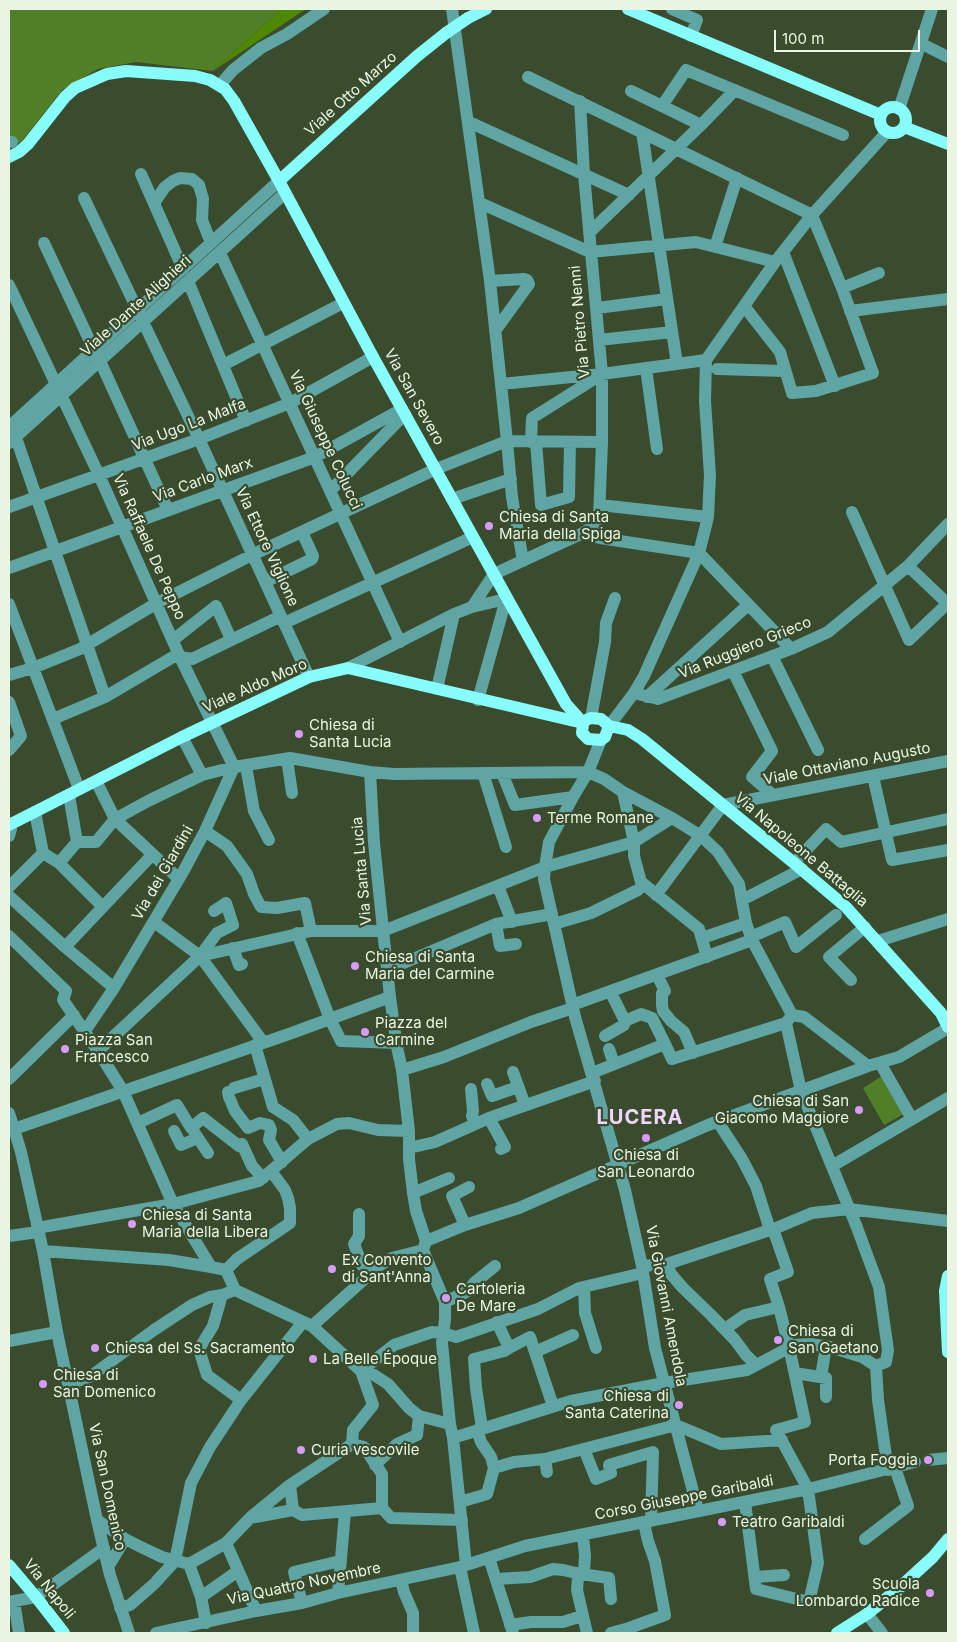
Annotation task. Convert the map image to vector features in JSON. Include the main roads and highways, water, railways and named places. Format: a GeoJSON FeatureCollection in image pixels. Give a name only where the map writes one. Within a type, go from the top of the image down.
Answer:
{"type":"FeatureCollection","features":[{"type":"Feature","properties":{"kind":"main road","name":"Viale Otto Marzo"},"geometry":{"type":"LineString","coordinates":[[279,181],[416,57],[446,33],[468,18],[486,9]]}},
{"type":"Feature","properties":{"kind":"main road"},"geometry":{"type":"LineString","coordinates":[[628,9],[881,115]]}},
{"type":"Feature","properties":{"kind":"main road","name":"Via San Severo"},"geometry":{"type":"LineString","coordinates":[[9,157],[19,152],[28,144],[65,97],[75,88],[107,74],[126,71],[179,74],[204,78],[225,89],[234,101],[279,181],[343,303],[566,704],[594,724]]}},
{"type":"Feature","properties":{"kind":"main road"},"geometry":{"type":"LineString","coordinates":[[890,107],[899,108],[906,117],[904,127],[895,133],[887,132],[881,125],[881,115],[883,111],[890,107]]}},
{"type":"Feature","properties":{"kind":"main road"},"geometry":{"type":"LineString","coordinates":[[904,127],[948,144]]}},
{"type":"Feature","properties":{"kind":"main road","name":"Viale Aldo Moro"},"geometry":{"type":"LineString","coordinates":[[9,827],[96,780],[182,737],[309,677],[348,668],[478,700],[594,724]]}},
{"type":"Feature","properties":{"kind":"main road"},"geometry":{"type":"LineString","coordinates":[[594,724],[605,736],[601,740],[593,740],[594,724]]}},
{"type":"Feature","properties":{"kind":"main road","name":"Via Napoleone Battaglia"},"geometry":{"type":"LineString","coordinates":[[594,724],[628,730],[798,866],[846,908],[878,941],[941,1013],[948,1028]]}},
{"type":"Feature","properties":{"kind":"main road"},"geometry":{"type":"LineString","coordinates":[[948,1276],[945,1291],[948,1352]]}},
{"type":"Feature","properties":{"kind":"main road"},"geometry":{"type":"LineString","coordinates":[[838,1633],[867,1614],[933,1557],[948,1539]]}},
{"type":"Feature","properties":{"kind":"main road","name":"Via Napoli"},"geometry":{"type":"LineString","coordinates":[[9,1565],[64,1633]]}},
{"type":"Feature","properties":{"kind":"place","name":"Chiesa di Santa Maria della Spiga"},"geometry":{"type":"Point","coordinates":[489,526]}},
{"type":"Feature","properties":{"kind":"place","name":"Chiesa di Santa Lucia"},"geometry":{"type":"Point","coordinates":[299,734]}},
{"type":"Feature","properties":{"kind":"place","name":"Terme Romane"},"geometry":{"type":"Point","coordinates":[537,818]}},
{"type":"Feature","properties":{"kind":"place","name":"Chiesa di Santa Maria del Carmine"},"geometry":{"type":"Point","coordinates":[355,966]}},
{"type":"Feature","properties":{"kind":"place","name":"Piazza del Carmine"},"geometry":{"type":"Point","coordinates":[365,1032]}},
{"type":"Feature","properties":{"kind":"place","name":"Piazza San Francesco"},"geometry":{"type":"Point","coordinates":[65,1049]}},
{"type":"Feature","properties":{"kind":"place","name":"Chiesa di San Giacomo Maggiore"},"geometry":{"type":"Point","coordinates":[859,1110]}},
{"type":"Feature","properties":{"kind":"place","name":"Chiesa di San Leonardo"},"geometry":{"type":"Point","coordinates":[646,1138]}},
{"type":"Feature","properties":{"kind":"place","name":"Chiesa di Santa Maria della Libera"},"geometry":{"type":"Point","coordinates":[132,1224]}},
{"type":"Feature","properties":{"kind":"place","name":"Ex Convento di Sant'Anna"},"geometry":{"type":"Point","coordinates":[332,1269]}},
{"type":"Feature","properties":{"kind":"place","name":"Cartoleria De Mare"},"geometry":{"type":"Point","coordinates":[446,1298]}},
{"type":"Feature","properties":{"kind":"place","name":"Chiesa di San Gaetano"},"geometry":{"type":"Point","coordinates":[778,1340]}},
{"type":"Feature","properties":{"kind":"place","name":"Chiesa del Ss. Sacramento"},"geometry":{"type":"Point","coordinates":[95,1348]}},
{"type":"Feature","properties":{"kind":"place","name":"La Belle Époque"},"geometry":{"type":"Point","coordinates":[313,1359]}},
{"type":"Feature","properties":{"kind":"place","name":"Chiesa di San Domenico"},"geometry":{"type":"Point","coordinates":[43,1384]}},
{"type":"Feature","properties":{"kind":"place","name":"Chiesa di Santa Caterina"},"geometry":{"type":"Point","coordinates":[679,1405]}},
{"type":"Feature","properties":{"kind":"place","name":"Curia vescovile"},"geometry":{"type":"Point","coordinates":[301,1450]}},
{"type":"Feature","properties":{"kind":"place","name":"Porta Foggia"},"geometry":{"type":"Point","coordinates":[928,1460]}},
{"type":"Feature","properties":{"kind":"place","name":"Teatro Garibaldi"},"geometry":{"type":"Point","coordinates":[722,1522]}},
{"type":"Feature","properties":{"kind":"place","name":"Scuola Lombardo Radice"},"geometry":{"type":"Point","coordinates":[930,1593]}},
{"type":"Feature","properties":{"kind":"district","name":"LUCERA"},"geometry":{"type":"Point","coordinates":[640,1118]}}]}
